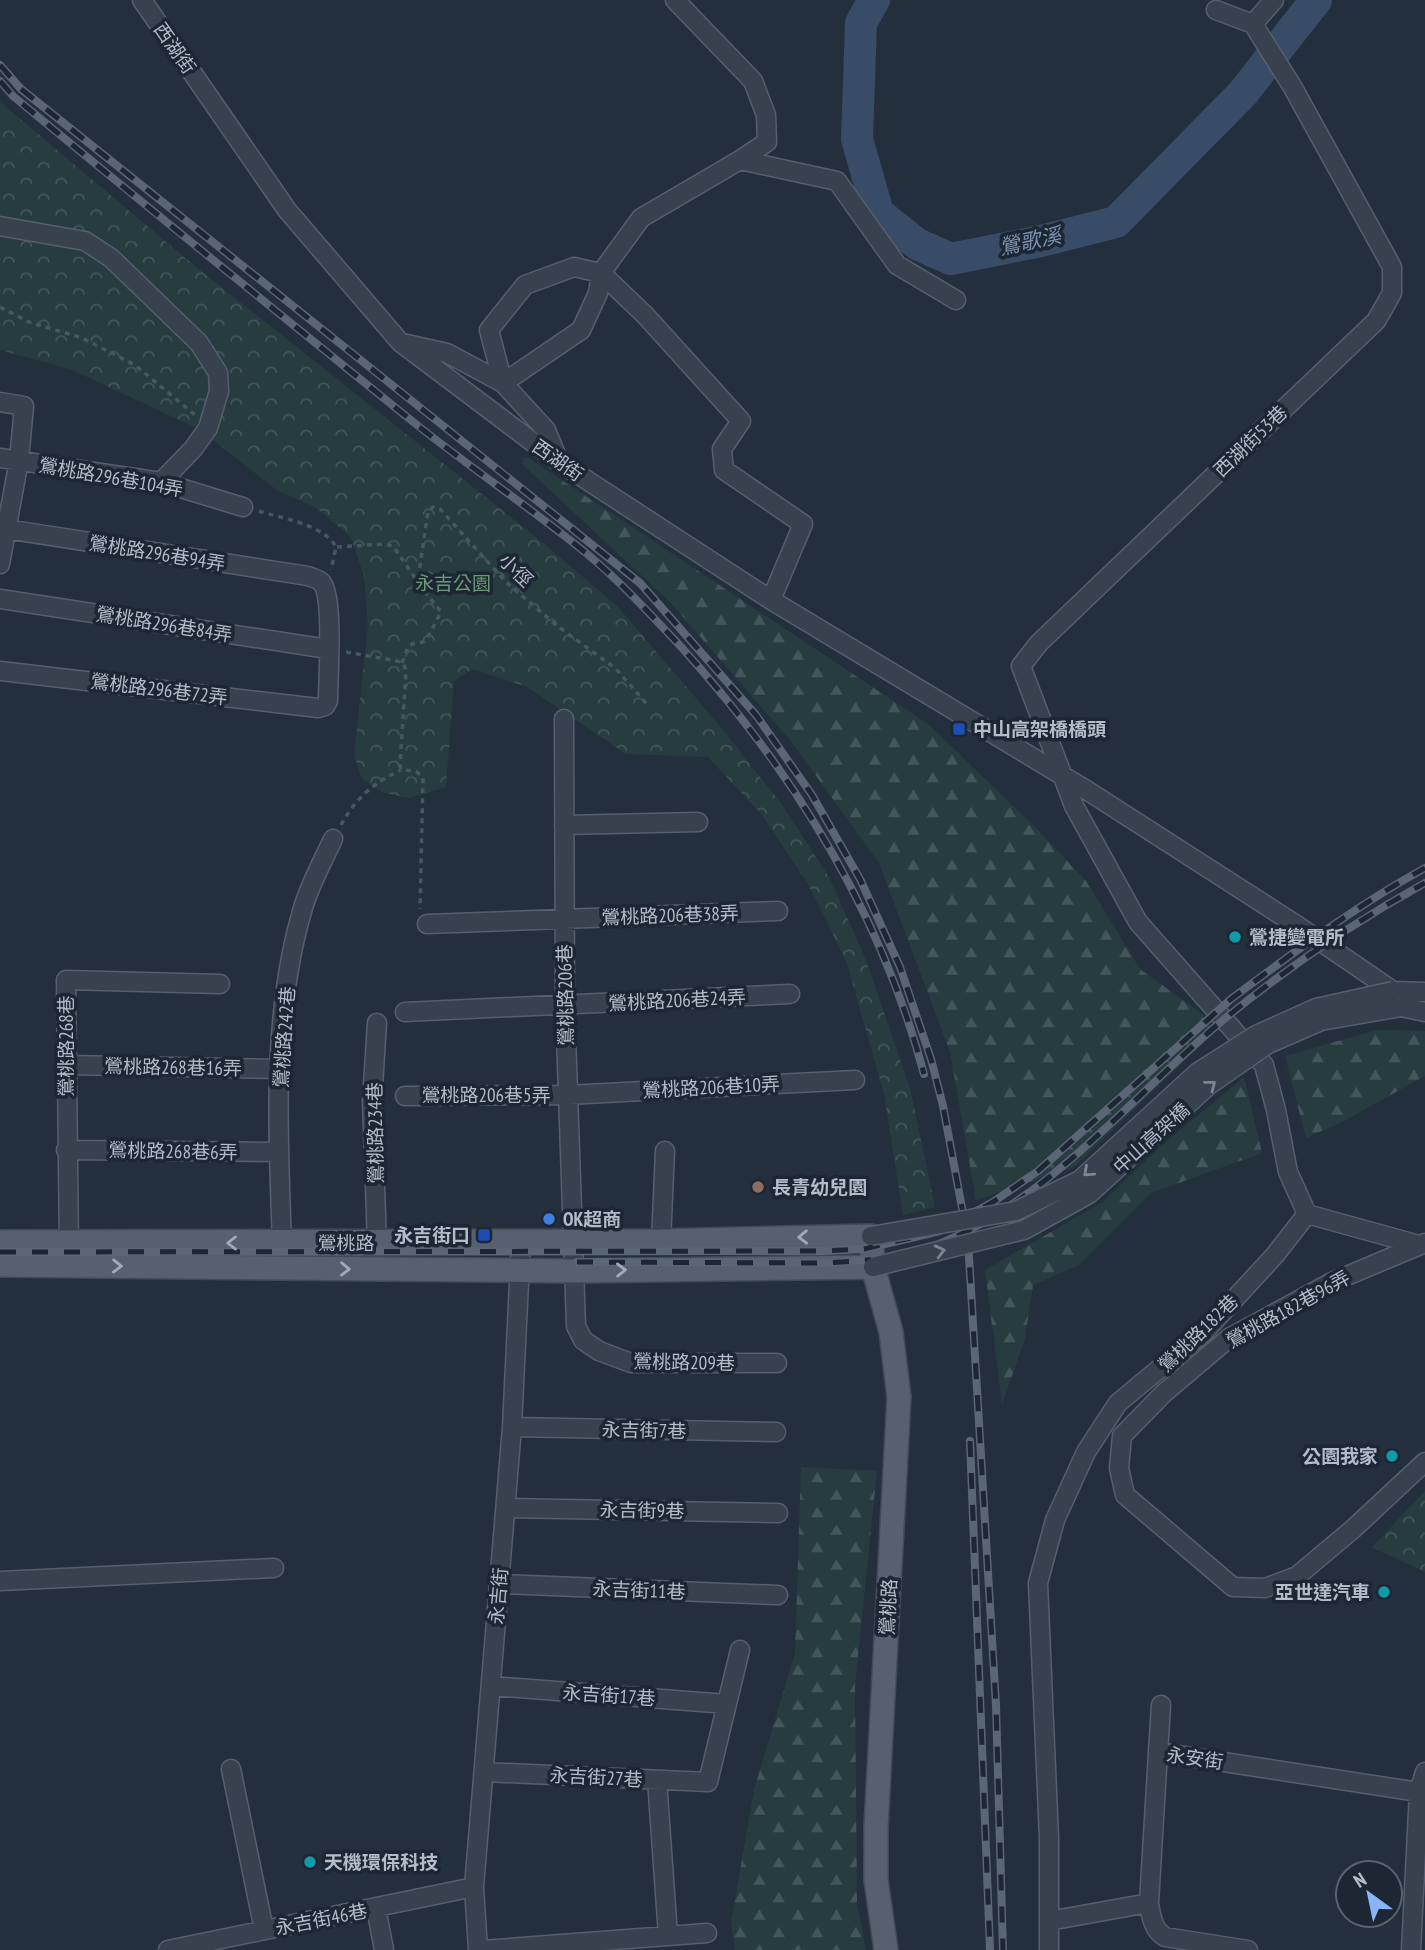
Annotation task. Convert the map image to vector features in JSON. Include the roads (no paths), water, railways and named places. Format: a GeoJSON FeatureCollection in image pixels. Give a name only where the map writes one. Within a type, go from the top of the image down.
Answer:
{"type":"FeatureCollection","features":[{"type":"Feature","properties":{"kind":"main road","name":"鶯桃路"},"geometry":{"type":"LineString","coordinates":[[0,1242],[662,1241],[871,1236],[873,1267],[891,1332],[899,1397],[876,1827],[876,1880],[886,1950]]}},
{"type":"Feature","properties":{"kind":"main road","name":"鶯桃路"},"geometry":{"type":"LineString","coordinates":[[0,1265],[573,1271],[873,1267]]}},
{"type":"Feature","properties":{"kind":"street","name":"西湖街"},"geometry":{"type":"LineString","coordinates":[[142,0],[287,211],[400,342],[559,462],[771,600],[1088,791]]}},
{"type":"Feature","properties":{"kind":"street"},"geometry":{"type":"LineString","coordinates":[[503,383],[581,330],[598,293],[601,273],[641,218],[767,142],[766,115],[753,81],[675,0]]}},
{"type":"Feature","properties":{"kind":"street"},"geometry":{"type":"LineString","coordinates":[[1216,12],[1253,25],[1274,0]]}},
{"type":"Feature","properties":{"kind":"street","name":"西湖街53巷"},"geometry":{"type":"LineString","coordinates":[[1063,777],[1021,666],[1039,643],[1376,321],[1392,293],[1392,267],[1292,86],[1253,25]]}},
{"type":"Feature","properties":{"kind":"street"},"geometry":{"type":"LineString","coordinates":[[740,160],[837,181],[897,265],[956,300]]}},
{"type":"Feature","properties":{"kind":"street"},"geometry":{"type":"LineString","coordinates":[[0,226],[85,241],[111,258],[199,343],[218,373],[219,391],[208,428],[193,449],[161,482]]}},
{"type":"Feature","properties":{"kind":"street"},"geometry":{"type":"LineString","coordinates":[[503,383],[489,330],[525,285],[574,267],[601,273],[645,315],[741,421],[722,449],[724,471],[803,524],[771,600]]}},
{"type":"Feature","properties":{"kind":"street"},"geometry":{"type":"LineString","coordinates":[[400,342],[447,353],[503,383],[546,430],[559,462]]}},
{"type":"Feature","properties":{"kind":"street"},"geometry":{"type":"LineString","coordinates":[[0,402],[24,406],[19,460],[3,529],[0,565]]}},
{"type":"Feature","properties":{"kind":"street","name":"鶯桃路296巷104弄"},"geometry":{"type":"LineString","coordinates":[[0,458],[161,482],[243,507]]}},
{"type":"Feature","properties":{"kind":"street","name":"鶯桃路296巷94弄"},"geometry":{"type":"LineString","coordinates":[[3,529],[320,580],[325,587],[328,605],[328,649]]}},
{"type":"Feature","properties":{"kind":"street","name":"鶯桃路296巷84弄"},"geometry":{"type":"LineString","coordinates":[[0,599],[328,649]]}},
{"type":"Feature","properties":{"kind":"street","name":"鶯桃路296巷72弄"},"geometry":{"type":"LineString","coordinates":[[0,671],[318,708],[325,706],[328,701],[328,649]]}},
{"type":"Feature","properties":{"kind":"street","name":"鶯桃路206巷"},"geometry":{"type":"LineString","coordinates":[[564,719],[563,919],[573,1271]]}},
{"type":"Feature","properties":{"kind":"street"},"geometry":{"type":"LineString","coordinates":[[1063,777],[1080,817],[1138,922],[1264,1065],[1288,1172],[1307,1213]]}},
{"type":"Feature","properties":{"kind":"street","name":"中山高架橋"},"geometry":{"type":"LineString","coordinates":[[1088,791],[1295,924],[1397,999],[1425,1012]]}},
{"type":"Feature","properties":{"kind":"street"},"geometry":{"type":"LineString","coordinates":[[564,825],[698,822]]}},
{"type":"Feature","properties":{"kind":"street","name":"鶯桃路242巷"},"geometry":{"type":"LineString","coordinates":[[282,1243],[279,1152],[284,996],[303,906],[333,839]]}},
{"type":"Feature","properties":{"kind":"street","name":"鶯桃路206巷38弄"},"geometry":{"type":"LineString","coordinates":[[427,924],[778,911]]}},
{"type":"Feature","properties":{"kind":"street","name":"鶯桃路268巷"},"geometry":{"type":"LineString","coordinates":[[69,1266],[66,980],[220,984]]}},
{"type":"Feature","properties":{"kind":"street","name":"中山高架橋"},"geometry":{"type":"LineString","coordinates":[[873,1267],[1024,1230],[1089,1194],[1209,1085],[1268,1044],[1321,1021],[1425,992]]}},
{"type":"Feature","properties":{"kind":"street","name":"鶯桃路206巷24弄"},"geometry":{"type":"LineString","coordinates":[[405,1012],[790,994]]}},
{"type":"Feature","properties":{"kind":"street","name":"中山高架橋"},"geometry":{"type":"LineString","coordinates":[[871,1236],[1016,1211],[1080,1180],[1198,1072],[1256,1035],[1316,1008],[1397,999]]}},
{"type":"Feature","properties":{"kind":"street","name":"鶯桃路234巷"},"geometry":{"type":"LineString","coordinates":[[377,1023],[372,1102],[377,1242]]}},
{"type":"Feature","properties":{"kind":"street","name":"鶯桃路268巷16弄"},"geometry":{"type":"LineString","coordinates":[[66,1065],[280,1069]]}},
{"type":"Feature","properties":{"kind":"street","name":"鶯桃路206巷10弄"},"geometry":{"type":"LineString","coordinates":[[567,1095],[855,1080]]}},
{"type":"Feature","properties":{"kind":"street","name":"鶯桃路206巷5弄"},"geometry":{"type":"LineString","coordinates":[[405,1096],[567,1095]]}},
{"type":"Feature","properties":{"kind":"street","name":"鶯桃路268巷6弄"},"geometry":{"type":"LineString","coordinates":[[66,1150],[279,1152]]}},
{"type":"Feature","properties":{"kind":"street"},"geometry":{"type":"LineString","coordinates":[[662,1241],[665,1151]]}},
{"type":"Feature","properties":{"kind":"street","name":"鶯桃路182巷96弄"},"geometry":{"type":"LineString","coordinates":[[1307,1213],[1422,1244]]}},
{"type":"Feature","properties":{"kind":"street","name":"鶯桃路182巷"},"geometry":{"type":"LineString","coordinates":[[1049,1950],[1049,1838],[1038,1583],[1055,1520],[1086,1451],[1118,1403],[1206,1330],[1275,1255],[1307,1213]]}},
{"type":"Feature","properties":{"kind":"street","name":"永吉街"},"geometry":{"type":"LineString","coordinates":[[480,1950],[474,1887],[512,1427],[521,1241]]}},
{"type":"Feature","properties":{"kind":"street","name":"鶯桃路182巷96弄"},"geometry":{"type":"LineString","coordinates":[[1422,1244],[1330,1283],[1229,1338],[1164,1393],[1122,1436],[1119,1468],[1125,1495],[1233,1587],[1265,1588],[1297,1576],[1353,1530],[1425,1462]]}},
{"type":"Feature","properties":{"kind":"street","name":"鶯桃路209巷"},"geometry":{"type":"LineString","coordinates":[[573,1271],[576,1326],[583,1340],[599,1351],[631,1363],[777,1363]]}},
{"type":"Feature","properties":{"kind":"street","name":"永吉街7巷"},"geometry":{"type":"LineString","coordinates":[[512,1427],[776,1432]]}},
{"type":"Feature","properties":{"kind":"street","name":"永吉街9巷"},"geometry":{"type":"LineString","coordinates":[[506,1508],[778,1513]]}},
{"type":"Feature","properties":{"kind":"street"},"geometry":{"type":"LineString","coordinates":[[0,1581],[274,1568]]}},
{"type":"Feature","properties":{"kind":"street","name":"永吉街11巷"},"geometry":{"type":"LineString","coordinates":[[499,1584],[778,1595]]}},
{"type":"Feature","properties":{"kind":"street"},"geometry":{"type":"LineString","coordinates":[[727,1704],[740,1650]]}},
{"type":"Feature","properties":{"kind":"street","name":"永吉街17巷"},"geometry":{"type":"LineString","coordinates":[[491,1686],[727,1704]]}},
{"type":"Feature","properties":{"kind":"street","name":"永吉街27巷"},"geometry":{"type":"LineString","coordinates":[[484,1772],[708,1782],[727,1704]]}},
{"type":"Feature","properties":{"kind":"street"},"geometry":{"type":"LineString","coordinates":[[1158,1752],[1160,1705]]}},
{"type":"Feature","properties":{"kind":"street","name":"永安街"},"geometry":{"type":"LineString","coordinates":[[1244,1950],[1165,1937],[1158,1942],[1149,1903],[1158,1752],[1419,1793]]}},
{"type":"Feature","properties":{"kind":"street"},"geometry":{"type":"LineString","coordinates":[[231,1769],[264,1930]]}},
{"type":"Feature","properties":{"kind":"street"},"geometry":{"type":"LineString","coordinates":[[1418,1950],[1411,1950],[1419,1793],[1425,1772]]}},
{"type":"Feature","properties":{"kind":"street"},"geometry":{"type":"LineString","coordinates":[[657,1780],[668,1936]]}},
{"type":"Feature","properties":{"kind":"street","name":"永吉街46巷"},"geometry":{"type":"LineString","coordinates":[[168,1950],[233,1944],[264,1930],[474,1887]]}},
{"type":"Feature","properties":{"kind":"street"},"geometry":{"type":"LineString","coordinates":[[1049,1920],[1149,1903]]}},
{"type":"Feature","properties":{"kind":"street"},"geometry":{"type":"LineString","coordinates":[[376,1908],[384,1950]]}},
{"type":"Feature","properties":{"kind":"street"},"geometry":{"type":"LineString","coordinates":[[480,1950],[707,1933]]}},
{"type":"Feature","properties":{"kind":"waterway","name":"鶯歌溪"},"geometry":{"type":"LineString","coordinates":[[874,0],[861,23],[857,139],[878,213],[917,244],[951,259],[1041,241],[1116,222],[1243,93],[1316,0]]}},
{"type":"Feature","properties":{"kind":"railway"},"geometry":{"type":"LineString","coordinates":[[0,65],[21,89],[640,583],[756,715],[812,795],[860,879],[900,967],[931,1059],[943,1106],[968,1240],[996,1705],[1003,1950]]}},
{"type":"Feature","properties":{"kind":"railway"},"geometry":{"type":"LineString","coordinates":[[0,81],[13,96],[63,138],[417,425],[586,553],[624,587],[683,649],[761,744],[829,847],[884,957],[924,1074]]}},
{"type":"Feature","properties":{"kind":"railway"},"geometry":{"type":"LineString","coordinates":[[0,1252],[824,1251],[864,1249],[940,1231],[993,1202],[1038,1171],[1231,999],[1350,914],[1425,868]]}},
{"type":"Feature","properties":{"kind":"railway"},"geometry":{"type":"LineString","coordinates":[[577,1262],[825,1263],[897,1256],[939,1244],[981,1224],[1056,1172],[1193,1046],[1251,997],[1349,929],[1425,883]]}},
{"type":"Feature","properties":{"kind":"railway"},"geometry":{"type":"LineString","coordinates":[[970,1441],[990,1950]]}},
{"type":"Feature","properties":{"kind":"place","name":"中山高架橋橋頭"},"geometry":{"type":"Point","coordinates":[959,729]}},
{"type":"Feature","properties":{"kind":"place","name":"鶯捷變電所"},"geometry":{"type":"Point","coordinates":[1235,937]}},
{"type":"Feature","properties":{"kind":"place","name":"長青幼兒園"},"geometry":{"type":"Point","coordinates":[758,1187]}},
{"type":"Feature","properties":{"kind":"place","name":"OK超商"},"geometry":{"type":"Point","coordinates":[549,1219]}},
{"type":"Feature","properties":{"kind":"place","name":"永吉街口"},"geometry":{"type":"Point","coordinates":[484,1235]}},
{"type":"Feature","properties":{"kind":"place","name":"公園我家"},"geometry":{"type":"Point","coordinates":[1392,1456]}},
{"type":"Feature","properties":{"kind":"place","name":"亞世達汽車"},"geometry":{"type":"Point","coordinates":[1384,1592]}},
{"type":"Feature","properties":{"kind":"place","name":"天機環保科技"},"geometry":{"type":"Point","coordinates":[310,1862]}},
{"type":"Feature","properties":{"kind":"park label","name":"永吉公園"},"geometry":{"type":"Point","coordinates":[453,583]}}]}
